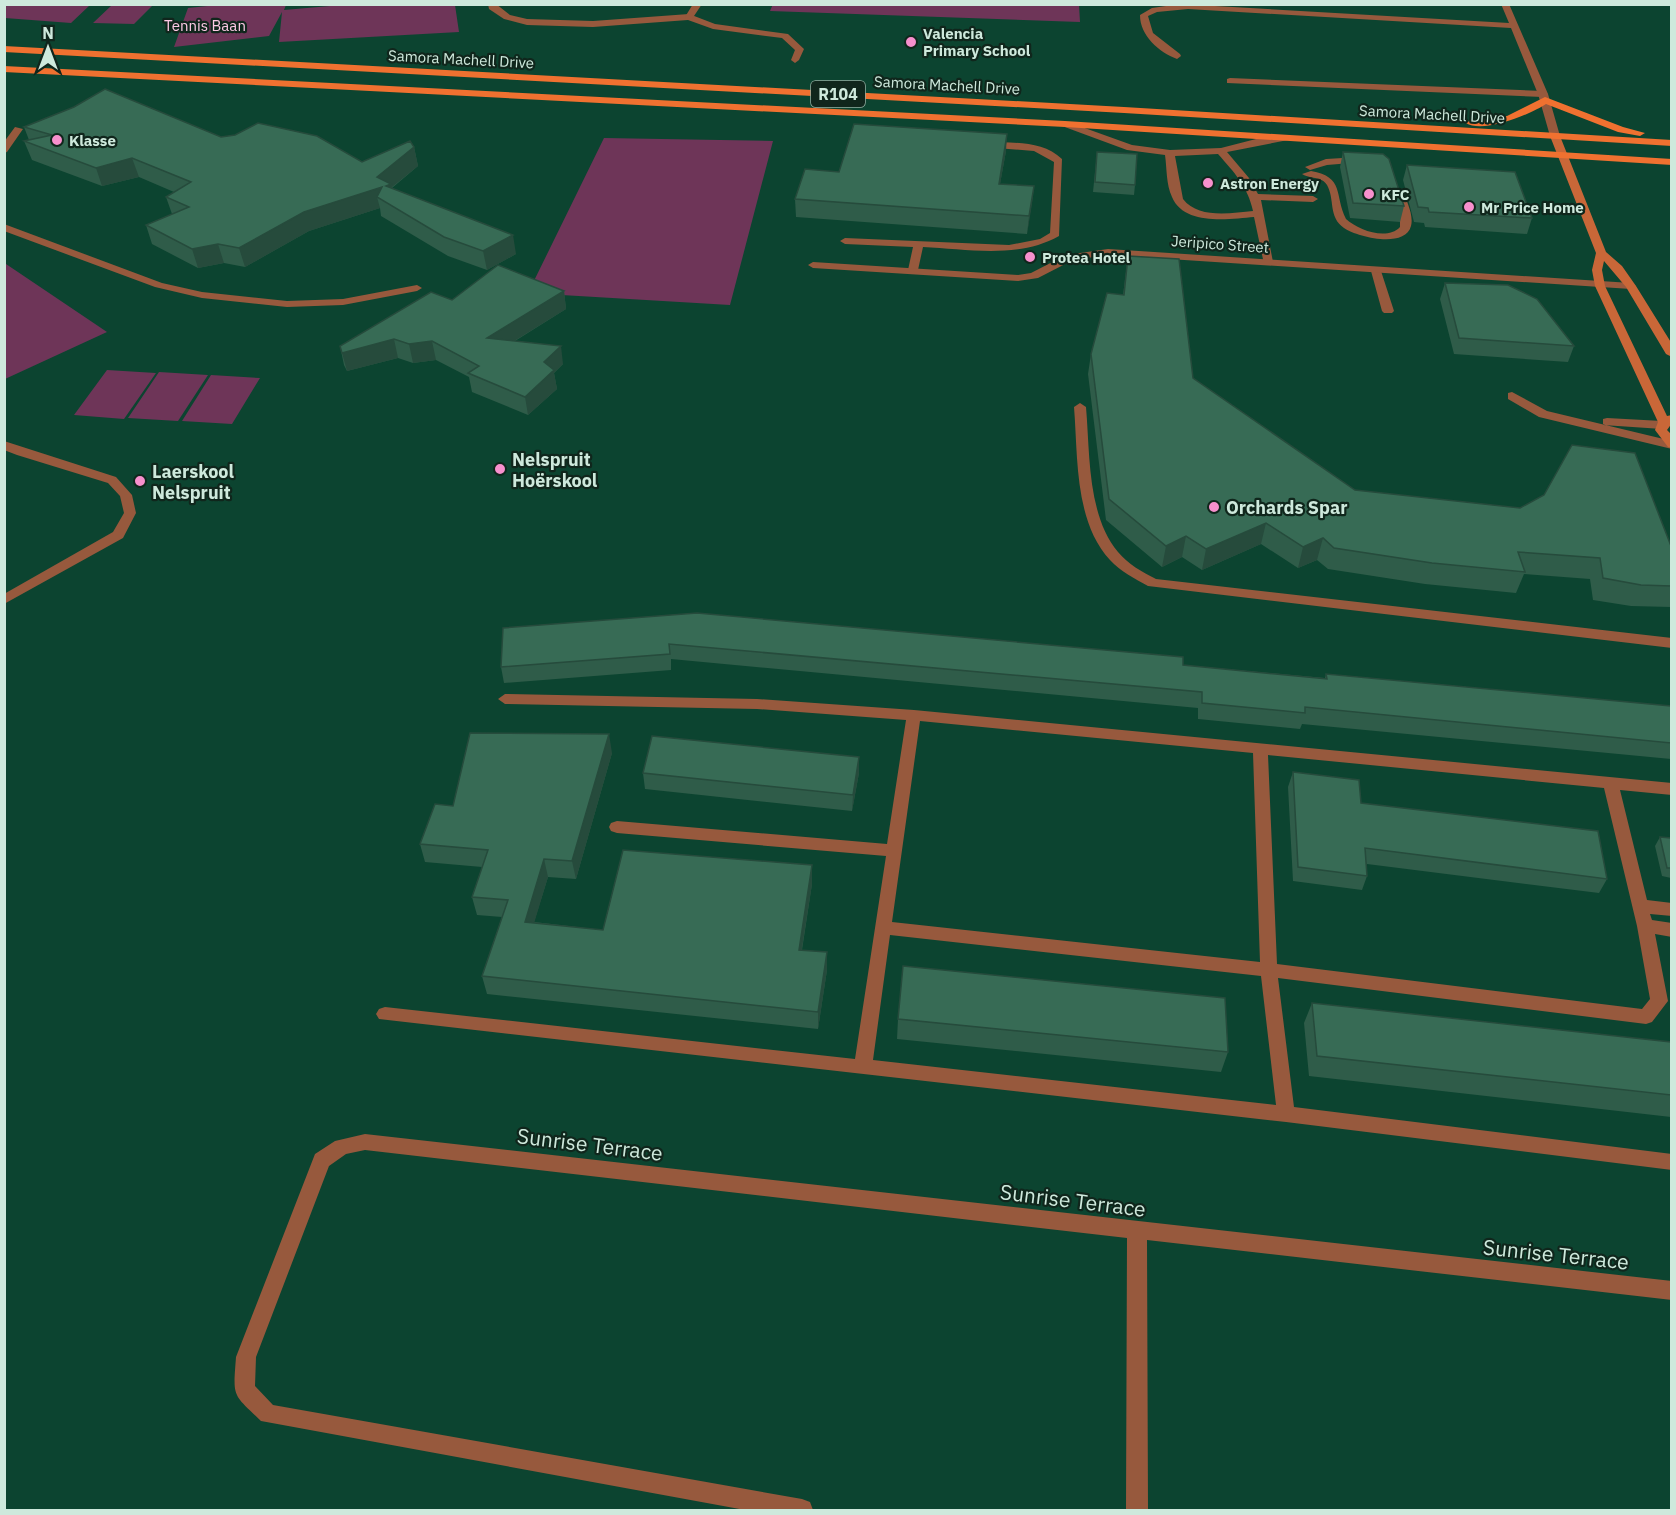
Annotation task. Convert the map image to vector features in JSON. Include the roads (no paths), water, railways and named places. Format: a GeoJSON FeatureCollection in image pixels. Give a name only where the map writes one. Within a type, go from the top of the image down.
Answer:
{"type":"FeatureCollection","features":[{"type":"Feature","properties":{"kind":"main road","name":"Samora Machell Drive"},"geometry":{"type":"LineString","coordinates":[[4,49],[1124,110],[1671,143]]}},
{"type":"Feature","properties":{"kind":"main road","name":"Samora Machell Drive"},"geometry":{"type":"LineString","coordinates":[[4,69],[1065,124],[1671,162]]}},
{"type":"Feature","properties":{"kind":"main road"},"geometry":{"type":"LineString","coordinates":[[1345,124],[1494,121],[1535,108],[1544,97],[1621,130],[1671,137]]}},
{"type":"Feature","properties":{"kind":"street"},"geometry":{"type":"LineString","coordinates":[[492,4],[492,7],[507,17],[527,22],[593,24],[689,17],[713,26],[785,36],[800,49],[795,60]]}},
{"type":"Feature","properties":{"kind":"street"},"geometry":{"type":"LineString","coordinates":[[689,17],[698,4]]}},
{"type":"Feature","properties":{"kind":"street"},"geometry":{"type":"LineString","coordinates":[[1505,4],[1544,97],[1561,156],[1601,253],[1618,268],[1631,286],[1671,354]]}},
{"type":"Feature","properties":{"kind":"street"},"geometry":{"type":"LineString","coordinates":[[1177,56],[1156,42],[1145,30],[1144,15],[1155,10],[1188,6],[1514,26]]}},
{"type":"Feature","properties":{"kind":"street"},"geometry":{"type":"LineString","coordinates":[[1230,81],[1544,97]]}},
{"type":"Feature","properties":{"kind":"street"},"geometry":{"type":"LineString","coordinates":[[1065,124],[1131,148],[1170,153],[1221,151],[1256,142],[1285,138]]}},
{"type":"Feature","properties":{"kind":"street"},"geometry":{"type":"LineString","coordinates":[[4,150],[18,129]]}},
{"type":"Feature","properties":{"kind":"street"},"geometry":{"type":"LineString","coordinates":[[845,241],[918,246],[1009,248],[1043,241],[1055,234],[1059,161],[1053,154],[1028,147],[971,144]]}},
{"type":"Feature","properties":{"kind":"street"},"geometry":{"type":"LineString","coordinates":[[1221,151],[1245,180],[1255,197],[1268,262]]}},
{"type":"Feature","properties":{"kind":"street"},"geometry":{"type":"LineString","coordinates":[[1170,153],[1178,200],[1184,208],[1195,214],[1258,214]]}},
{"type":"Feature","properties":{"kind":"street"},"geometry":{"type":"LineString","coordinates":[[1376,162],[1348,159],[1326,162],[1308,170],[1332,185],[1341,220],[1350,228],[1368,234],[1386,236],[1401,233],[1407,222],[1395,181]]}},
{"type":"Feature","properties":{"kind":"street"},"geometry":{"type":"LineString","coordinates":[[1255,197],[1313,199]]}},
{"type":"Feature","properties":{"kind":"street"},"geometry":{"type":"LineString","coordinates":[[4,227],[159,285],[202,295],[287,304],[343,302],[417,288]]}},
{"type":"Feature","properties":{"kind":"street"},"geometry":{"type":"LineString","coordinates":[[913,270],[918,246]]}},
{"type":"Feature","properties":{"kind":"street","name":"Jeripico Street"},"geometry":{"type":"LineString","coordinates":[[813,265],[1018,278],[1034,276],[1070,257],[1108,252],[1600,286],[1631,286]]}},
{"type":"Feature","properties":{"kind":"street"},"geometry":{"type":"LineString","coordinates":[[1601,253],[1597,270],[1600,286],[1666,422],[1663,435],[1671,445]]}},
{"type":"Feature","properties":{"kind":"street"},"geometry":{"type":"LineString","coordinates":[[1376,271],[1388,311]]}},
{"type":"Feature","properties":{"kind":"street"},"geometry":{"type":"LineString","coordinates":[[1512,396],[1543,414],[1671,445]]}},
{"type":"Feature","properties":{"kind":"street"},"geometry":{"type":"LineString","coordinates":[[1080,407],[1090,503],[1099,533],[1112,554],[1129,569],[1153,583],[1671,643]]}},
{"type":"Feature","properties":{"kind":"street"},"geometry":{"type":"LineString","coordinates":[[1556,417],[1666,422]]}},
{"type":"Feature","properties":{"kind":"street"},"geometry":{"type":"LineString","coordinates":[[4,445],[112,480],[126,495],[130,513],[118,534],[4,600]]}},
{"type":"Feature","properties":{"kind":"street"},"geometry":{"type":"LineString","coordinates":[[505,699],[757,704],[914,715],[1611,785],[1671,789]]}},
{"type":"Feature","properties":{"kind":"street"},"geometry":{"type":"LineString","coordinates":[[863,1067],[914,715]]}},
{"type":"Feature","properties":{"kind":"street"},"geometry":{"type":"LineString","coordinates":[[1260,749],[1269,970],[1286,1114]]}},
{"type":"Feature","properties":{"kind":"street"},"geometry":{"type":"LineString","coordinates":[[884,928],[1269,970],[1646,1017],[1659,1001],[1645,926],[1611,785]]}},
{"type":"Feature","properties":{"kind":"street"},"geometry":{"type":"LineString","coordinates":[[617,827],[895,851]]}},
{"type":"Feature","properties":{"kind":"street"},"geometry":{"type":"LineString","coordinates":[[1640,906],[1671,910]]}},
{"type":"Feature","properties":{"kind":"street"},"geometry":{"type":"LineString","coordinates":[[1645,926],[1671,930]]}},
{"type":"Feature","properties":{"kind":"street"},"geometry":{"type":"LineString","coordinates":[[385,1014],[1286,1114],[1671,1162]]}},
{"type":"Feature","properties":{"kind":"street","name":"Sunrise Terrace"},"geometry":{"type":"LineString","coordinates":[[802,1510],[268,1413],[244,1390],[246,1357],[322,1160],[342,1147],[365,1142],[1671,1291]]}},
{"type":"Feature","properties":{"kind":"street"},"geometry":{"type":"LineString","coordinates":[[1137,1231],[1137,1510]]}},
{"type":"Feature","properties":{"kind":"place","name":"Valencia Primary School"},"geometry":{"type":"Point","coordinates":[911,42]}},
{"type":"Feature","properties":{"kind":"place","name":"Klasse"},"geometry":{"type":"Point","coordinates":[57,140]}},
{"type":"Feature","properties":{"kind":"place","name":"Astron Energy"},"geometry":{"type":"Point","coordinates":[1208,183]}},
{"type":"Feature","properties":{"kind":"place","name":"KFC"},"geometry":{"type":"Point","coordinates":[1369,194]}},
{"type":"Feature","properties":{"kind":"place","name":"Mr Price Home"},"geometry":{"type":"Point","coordinates":[1469,207]}},
{"type":"Feature","properties":{"kind":"place","name":"Protea Hotel"},"geometry":{"type":"Point","coordinates":[1030,257]}},
{"type":"Feature","properties":{"kind":"place","name":"Nelspruit Hoërskool"},"geometry":{"type":"Point","coordinates":[500,469]}},
{"type":"Feature","properties":{"kind":"place","name":"Laerskool Nelspruit"},"geometry":{"type":"Point","coordinates":[140,481]}},
{"type":"Feature","properties":{"kind":"place","name":"Orchards Spar"},"geometry":{"type":"Point","coordinates":[1214,507]}},
{"type":"Feature","properties":{"kind":"park label","name":"Tennis Baan"},"geometry":{"type":"Point","coordinates":[205,25]}}]}
